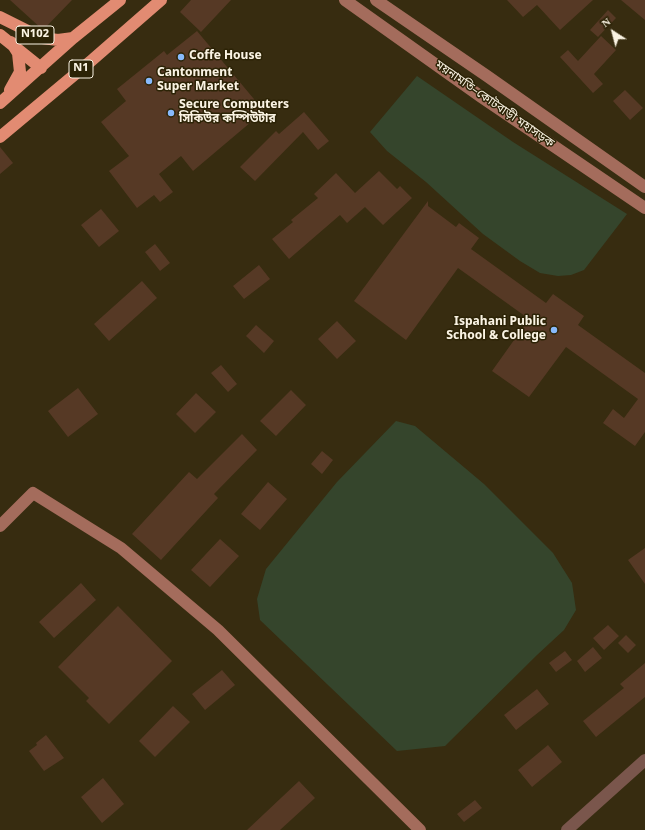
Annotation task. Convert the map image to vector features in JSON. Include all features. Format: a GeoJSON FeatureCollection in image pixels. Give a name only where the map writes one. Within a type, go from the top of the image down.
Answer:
{"type":"FeatureCollection","features":[{"type":"Feature","properties":{"kind":"highway","name":"N1"},"geometry":{"type":"LineString","coordinates":[[0,102],[41,68],[73,38],[120,0]]}},
{"type":"Feature","properties":{"kind":"highway","name":"N1"},"geometry":{"type":"LineString","coordinates":[[0,137],[161,0]]}},
{"type":"Feature","properties":{"kind":"highway","name":"N102"},"geometry":{"type":"LineString","coordinates":[[0,17],[42,38],[58,40],[73,38]]}},
{"type":"Feature","properties":{"kind":"highway","name":"N102"},"geometry":{"type":"LineString","coordinates":[[0,35],[11,42],[41,68]]}},
{"type":"Feature","properties":{"kind":"highway"},"geometry":{"type":"LineString","coordinates":[[0,102],[12,88],[20,72],[18,53],[11,42]]}},
{"type":"Feature","properties":{"kind":"main road","name":"ময়নামতি–কোটবাড়ী মহাসড়ক"},"geometry":{"type":"LineString","coordinates":[[345,0],[480,96],[645,208]]}},
{"type":"Feature","properties":{"kind":"main road","name":"ময়নামতি–কোটবাড়ী মহাসড়ক"},"geometry":{"type":"LineString","coordinates":[[376,0],[645,187]]}},
{"type":"Feature","properties":{"kind":"main road"},"geometry":{"type":"LineString","coordinates":[[0,526],[32,493],[121,548],[218,630],[420,830]]}},
{"type":"Feature","properties":{"kind":"street"},"geometry":{"type":"LineString","coordinates":[[567,830],[645,760]]}},
{"type":"Feature","properties":{"kind":"green space"},"geometry":{"type":"Polygon","coordinates":[[[417,76],[513,142],[627,214],[584,270],[571,275],[558,276],[540,273],[520,261],[483,234],[426,182],[387,151],[370,132],[417,76]]]}},
{"type":"Feature","properties":{"kind":"green space"},"geometry":{"type":"Polygon","coordinates":[[[396,421],[415,426],[484,484],[553,553],[572,583],[576,610],[564,630],[445,746],[397,751],[260,620],[257,599],[266,569],[337,482],[396,421]]]}},
{"type":"Feature","properties":{"kind":"building"},"geometry":{"type":"Polygon","coordinates":[[[10,0],[72,0],[43,30],[10,0]]]}},
{"type":"Feature","properties":{"kind":"building"},"geometry":{"type":"Polygon","coordinates":[[[191,0],[231,0],[201,32],[180,12],[191,0]]]}},
{"type":"Feature","properties":{"kind":"building"},"geometry":{"type":"Polygon","coordinates":[[[507,0],[593,0],[560,30],[537,5],[523,17],[507,0]]]}},
{"type":"Feature","properties":{"kind":"building"},"geometry":{"type":"Polygon","coordinates":[[[621,0],[645,0],[645,20],[621,0]]]}},
{"type":"Feature","properties":{"kind":"building"},"geometry":{"type":"Polygon","coordinates":[[[608,10],[616,18],[598,37],[590,30],[608,10]]]}},
{"type":"Feature","properties":{"kind":"building"},"geometry":{"type":"Polygon","coordinates":[[[197,31],[264,111],[193,171],[181,156],[159,174],[173,192],[160,202],[154,195],[137,208],[109,171],[129,156],[101,122],[126,101],[117,89],[164,51],[167,55],[197,31]]]}},
{"type":"Feature","properties":{"kind":"building"},"geometry":{"type":"Polygon","coordinates":[[[601,36],[616,50],[594,74],[603,84],[593,93],[560,57],[568,50],[578,61],[601,36]]]}},
{"type":"Feature","properties":{"kind":"building"},"geometry":{"type":"Polygon","coordinates":[[[625,90],[643,108],[630,120],[613,101],[625,90]]]}},
{"type":"Feature","properties":{"kind":"building"},"geometry":{"type":"Polygon","coordinates":[[[304,112],[329,141],[318,150],[303,132],[255,181],[240,167],[276,131],[279,134],[304,112]]]}},
{"type":"Feature","properties":{"kind":"building"},"geometry":{"type":"Polygon","coordinates":[[[0,147],[13,163],[0,174],[0,147]]]}},
{"type":"Feature","properties":{"kind":"building"},"geometry":{"type":"Polygon","coordinates":[[[379,171],[397,189],[400,186],[412,198],[383,225],[365,207],[347,223],[340,215],[289,259],[272,239],[293,222],[291,220],[318,198],[314,194],[336,173],[355,193],[379,171]]]}},
{"type":"Feature","properties":{"kind":"building"},"geometry":{"type":"Polygon","coordinates":[[[428,201],[428,206],[456,227],[459,223],[479,238],[471,249],[546,303],[553,294],[584,316],[578,325],[645,373],[645,432],[635,446],[603,423],[613,409],[624,418],[638,399],[566,347],[529,397],[492,371],[529,319],[458,268],[406,340],[354,301],[428,201]]]}},
{"type":"Feature","properties":{"kind":"building"},"geometry":{"type":"Polygon","coordinates":[[[101,209],[119,231],[99,247],[81,225],[101,209]]]}},
{"type":"Feature","properties":{"kind":"building"},"geometry":{"type":"Polygon","coordinates":[[[155,244],[170,263],[160,271],[145,252],[155,244]]]}},
{"type":"Feature","properties":{"kind":"building"},"geometry":{"type":"Polygon","coordinates":[[[259,265],[270,279],[244,299],[233,286],[259,265]]]}},
{"type":"Feature","properties":{"kind":"building"},"geometry":{"type":"Polygon","coordinates":[[[142,281],[157,298],[109,341],[94,324],[142,281]]]}},
{"type":"Feature","properties":{"kind":"building"},"geometry":{"type":"Polygon","coordinates":[[[337,321],[356,341],[337,359],[318,339],[337,321]]]}},
{"type":"Feature","properties":{"kind":"building"},"geometry":{"type":"Polygon","coordinates":[[[256,325],[274,341],[264,353],[246,336],[256,325]]]}},
{"type":"Feature","properties":{"kind":"building"},"geometry":{"type":"Polygon","coordinates":[[[221,365],[237,384],[228,392],[211,373],[221,365]]]}},
{"type":"Feature","properties":{"kind":"building"},"geometry":{"type":"Polygon","coordinates":[[[78,388],[98,414],[68,437],[48,411],[78,388]]]}},
{"type":"Feature","properties":{"kind":"building"},"geometry":{"type":"Polygon","coordinates":[[[291,390],[306,405],[276,436],[260,421],[291,390]]]}},
{"type":"Feature","properties":{"kind":"building"},"geometry":{"type":"Polygon","coordinates":[[[196,393],[216,412],[195,433],[176,414],[196,393]]]}},
{"type":"Feature","properties":{"kind":"building"},"geometry":{"type":"Polygon","coordinates":[[[242,434],[257,450],[214,494],[218,498],[161,560],[132,534],[189,472],[197,479],[242,434]]]}},
{"type":"Feature","properties":{"kind":"building"},"geometry":{"type":"Polygon","coordinates":[[[322,451],[333,460],[322,474],[311,464],[322,451]]]}},
{"type":"Feature","properties":{"kind":"building"},"geometry":{"type":"Polygon","coordinates":[[[268,482],[287,499],[260,530],[241,514],[268,482]]]}},
{"type":"Feature","properties":{"kind":"building"},"geometry":{"type":"Polygon","coordinates":[[[220,539],[239,556],[210,587],[191,570],[220,539]]]}},
{"type":"Feature","properties":{"kind":"building"},"geometry":{"type":"Polygon","coordinates":[[[645,548],[645,584],[628,560],[645,548]]]}},
{"type":"Feature","properties":{"kind":"building"},"geometry":{"type":"Polygon","coordinates":[[[81,583],[96,600],[54,638],[39,622],[81,583]]]}},
{"type":"Feature","properties":{"kind":"building"},"geometry":{"type":"Polygon","coordinates":[[[118,606],[172,661],[109,724],[86,701],[89,698],[58,667],[118,606]]]}},
{"type":"Feature","properties":{"kind":"building"},"geometry":{"type":"Polygon","coordinates":[[[608,625],[619,636],[604,650],[593,638],[608,625]]]}},
{"type":"Feature","properties":{"kind":"building"},"geometry":{"type":"Polygon","coordinates":[[[626,635],[636,645],[628,653],[618,643],[626,635]]]}},
{"type":"Feature","properties":{"kind":"building"},"geometry":{"type":"Polygon","coordinates":[[[593,647],[602,658],[585,672],[577,661],[593,647]]]}},
{"type":"Feature","properties":{"kind":"building"},"geometry":{"type":"Polygon","coordinates":[[[565,651],[572,660],[556,672],[549,663],[565,651]]]}},
{"type":"Feature","properties":{"kind":"building"},"geometry":{"type":"Polygon","coordinates":[[[645,663],[645,697],[596,737],[583,721],[624,688],[620,684],[645,663]]]}},
{"type":"Feature","properties":{"kind":"building"},"geometry":{"type":"Polygon","coordinates":[[[222,670],[235,685],[205,710],[192,694],[222,670]]]}},
{"type":"Feature","properties":{"kind":"building"},"geometry":{"type":"Polygon","coordinates":[[[537,689],[549,704],[516,730],[504,715],[537,689]]]}},
{"type":"Feature","properties":{"kind":"building"},"geometry":{"type":"Polygon","coordinates":[[[173,706],[190,722],[155,757],[139,741],[173,706]]]}},
{"type":"Feature","properties":{"kind":"building"},"geometry":{"type":"Polygon","coordinates":[[[46,735],[64,758],[44,771],[29,751],[46,735]]]}},
{"type":"Feature","properties":{"kind":"building"},"geometry":{"type":"Polygon","coordinates":[[[548,745],[562,762],[532,787],[518,770],[548,745]]]}},
{"type":"Feature","properties":{"kind":"building"},"geometry":{"type":"Polygon","coordinates":[[[103,778],[124,804],[102,823],[81,797],[103,778]]]}},
{"type":"Feature","properties":{"kind":"building"},"geometry":{"type":"Polygon","coordinates":[[[299,781],[315,798],[280,830],[247,830],[299,781]]]}},
{"type":"Feature","properties":{"kind":"building"},"geometry":{"type":"Polygon","coordinates":[[[475,800],[482,808],[464,822],[457,814],[475,800]]]}},
{"type":"Feature","properties":{"kind":"place","name":"Coffe House"},"geometry":{"type":"Point","coordinates":[181,57]}},
{"type":"Feature","properties":{"kind":"place","name":"Cantonment Super Market"},"geometry":{"type":"Point","coordinates":[149,81]}},
{"type":"Feature","properties":{"kind":"place","name":"Secure Computers সিকিউর কম্পিউটার"},"geometry":{"type":"Point","coordinates":[171,113]}},
{"type":"Feature","properties":{"kind":"place","name":"Ispahani Public School & College"},"geometry":{"type":"Point","coordinates":[554,330]}}]}
